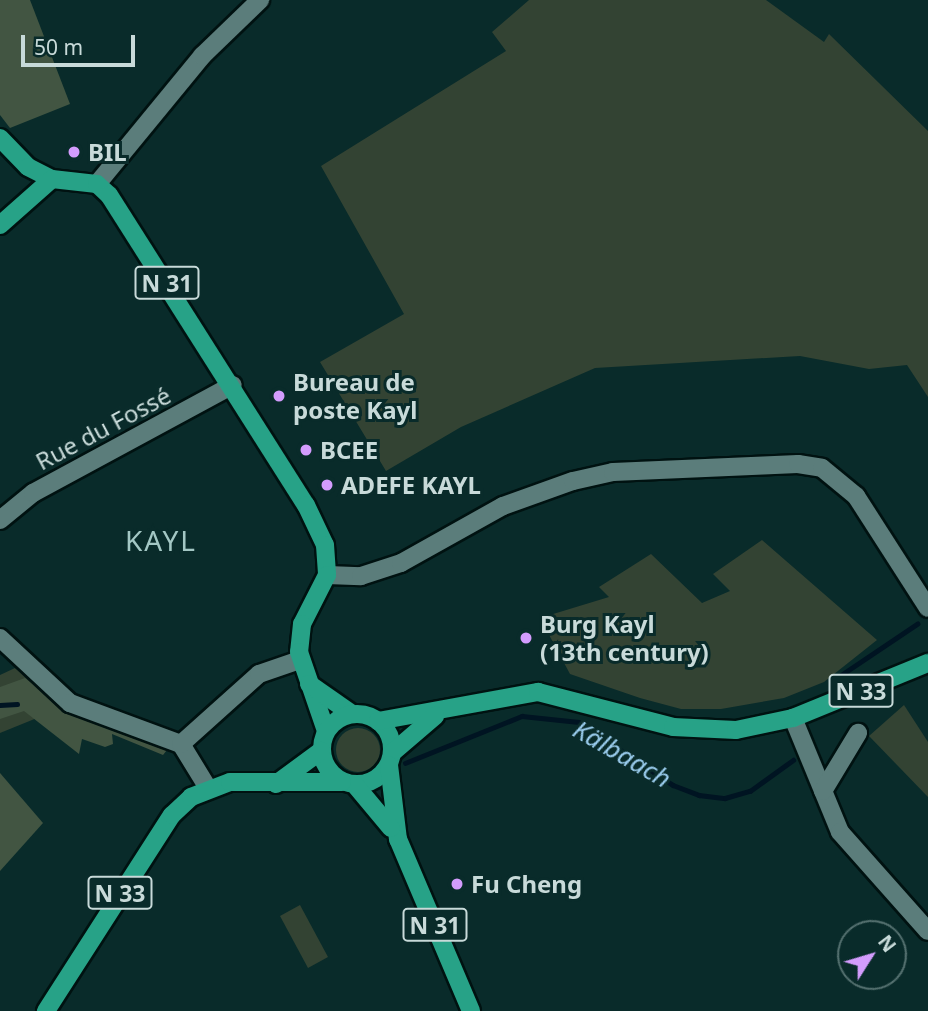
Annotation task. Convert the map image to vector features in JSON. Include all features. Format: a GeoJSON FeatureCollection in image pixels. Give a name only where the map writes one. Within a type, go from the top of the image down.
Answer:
{"type":"FeatureCollection","features":[{"type":"Feature","properties":{"kind":"main road"},"geometry":{"type":"LineString","coordinates":[[0,138],[28,167],[52,179],[97,184]]}},
{"type":"Feature","properties":{"kind":"main road"},"geometry":{"type":"LineString","coordinates":[[0,225],[52,179]]}},
{"type":"Feature","properties":{"kind":"main road","name":"N 31"},"geometry":{"type":"LineString","coordinates":[[97,184],[233,386],[306,505],[325,545],[327,575]]}},
{"type":"Feature","properties":{"kind":"main road"},"geometry":{"type":"LineString","coordinates":[[275,784],[321,751],[326,731],[300,660],[302,624],[327,575]]}},
{"type":"Feature","properties":{"kind":"main road","name":"N 33"},"geometry":{"type":"LineString","coordinates":[[378,721],[441,712],[507,692],[538,692],[673,727],[736,730],[793,718],[928,663]]}},
{"type":"Feature","properties":{"kind":"main road"},"geometry":{"type":"LineString","coordinates":[[208,788],[369,783],[391,759],[378,721],[352,714],[306,681]]}},
{"type":"Feature","properties":{"kind":"main road","name":"N 33"},"geometry":{"type":"LineString","coordinates":[[391,759],[441,712]]}},
{"type":"Feature","properties":{"kind":"main road"},"geometry":{"type":"LineString","coordinates":[[326,731],[352,714]]}},
{"type":"Feature","properties":{"kind":"main road"},"geometry":{"type":"LineString","coordinates":[[321,751],[348,784]]}},
{"type":"Feature","properties":{"kind":"main road","name":"N 31"},"geometry":{"type":"LineString","coordinates":[[391,759],[398,839],[471,1011]]}},
{"type":"Feature","properties":{"kind":"main road","name":"N 31"},"geometry":{"type":"LineString","coordinates":[[348,784],[398,839]]}},
{"type":"Feature","properties":{"kind":"main road","name":"N 33"},"geometry":{"type":"LineString","coordinates":[[46,1011],[172,815],[208,788]]}},
{"type":"Feature","properties":{"kind":"street"},"geometry":{"type":"LineString","coordinates":[[97,184],[202,56],[260,0]]}},
{"type":"Feature","properties":{"kind":"street","name":"Rue du Fossé"},"geometry":{"type":"LineString","coordinates":[[0,520],[33,493],[233,386]]}},
{"type":"Feature","properties":{"kind":"street"},"geometry":{"type":"LineString","coordinates":[[327,575],[361,576],[401,563],[503,506],[573,481],[613,472],[798,464],[822,468],[856,496],[928,608]]}},
{"type":"Feature","properties":{"kind":"street"},"geometry":{"type":"LineString","coordinates":[[0,638],[70,703],[181,744],[208,788]]}},
{"type":"Feature","properties":{"kind":"street"},"geometry":{"type":"LineString","coordinates":[[181,744],[195,727],[259,674],[300,660]]}},
{"type":"Feature","properties":{"kind":"street"},"geometry":{"type":"LineString","coordinates":[[793,718],[823,791],[858,857],[928,931]]}},
{"type":"Feature","properties":{"kind":"street"},"geometry":{"type":"LineString","coordinates":[[823,791],[858,733]]}},
{"type":"Feature","properties":{"kind":"green space"},"geometry":{"type":"Polygon","coordinates":[[[0,0],[30,0],[70,104],[10,128],[0,115],[0,0]]]}},
{"type":"Feature","properties":{"kind":"green space"},"geometry":{"type":"Polygon","coordinates":[[[529,0],[766,0],[824,42],[829,34],[928,131],[928,397],[907,365],[869,369],[800,356],[595,368],[461,427],[386,471],[320,362],[404,314],[321,166],[506,51],[492,32],[529,0]]]}},
{"type":"Feature","properties":{"kind":"green space"},"geometry":{"type":"Polygon","coordinates":[[[762,540],[877,640],[824,682],[784,698],[721,709],[681,709],[640,698],[570,674],[540,618],[609,597],[599,587],[651,554],[702,603],[730,591],[713,574],[762,540]]]}},
{"type":"Feature","properties":{"kind":"green space"},"geometry":{"type":"Polygon","coordinates":[[[15,668],[64,707],[0,733],[0,675],[15,668]]]}},
{"type":"Feature","properties":{"kind":"green space"},"geometry":{"type":"Polygon","coordinates":[[[25,678],[64,707],[167,750],[163,755],[112,734],[113,744],[105,747],[82,739],[79,754],[24,711],[0,719],[0,687],[25,678]]]}},
{"type":"Feature","properties":{"kind":"green space"},"geometry":{"type":"Polygon","coordinates":[[[904,705],[928,742],[928,797],[869,736],[904,705]]]}},
{"type":"Feature","properties":{"kind":"green space"},"geometry":{"type":"Polygon","coordinates":[[[358,728],[374,734],[380,750],[374,766],[358,772],[342,766],[336,750],[342,734],[358,728]]]}},
{"type":"Feature","properties":{"kind":"green space"},"geometry":{"type":"Polygon","coordinates":[[[0,773],[43,823],[0,871],[0,773]]]}},
{"type":"Feature","properties":{"kind":"green space"},"geometry":{"type":"Polygon","coordinates":[[[300,905],[328,957],[308,968],[280,916],[300,905]]]}},
{"type":"Feature","properties":{"kind":"waterway","name":"Kälbaach"},"geometry":{"type":"LineString","coordinates":[[841,675],[917,624]]}},
{"type":"Feature","properties":{"kind":"waterway","name":"Kälbaach"},"geometry":{"type":"LineString","coordinates":[[0,705],[17,704]]}},
{"type":"Feature","properties":{"kind":"waterway","name":"Kälbaach"},"geometry":{"type":"LineString","coordinates":[[405,763],[522,716],[579,722],[673,785],[699,795],[725,798],[750,791],[793,760]]}},
{"type":"Feature","properties":{"kind":"place","name":"BIL"},"geometry":{"type":"Point","coordinates":[74,152]}},
{"type":"Feature","properties":{"kind":"place","name":"Bureau de poste Kayl"},"geometry":{"type":"Point","coordinates":[279,396]}},
{"type":"Feature","properties":{"kind":"place","name":"BCEE"},"geometry":{"type":"Point","coordinates":[306,450]}},
{"type":"Feature","properties":{"kind":"place","name":"ADEFE KAYL"},"geometry":{"type":"Point","coordinates":[327,485]}},
{"type":"Feature","properties":{"kind":"place","name":"Burg Kayl (13th century)"},"geometry":{"type":"Point","coordinates":[526,638]}},
{"type":"Feature","properties":{"kind":"place","name":"Fu Cheng"},"geometry":{"type":"Point","coordinates":[457,884]}},
{"type":"Feature","properties":{"kind":"district","name":"KAYL"},"geometry":{"type":"Point","coordinates":[161,540]}}]}
